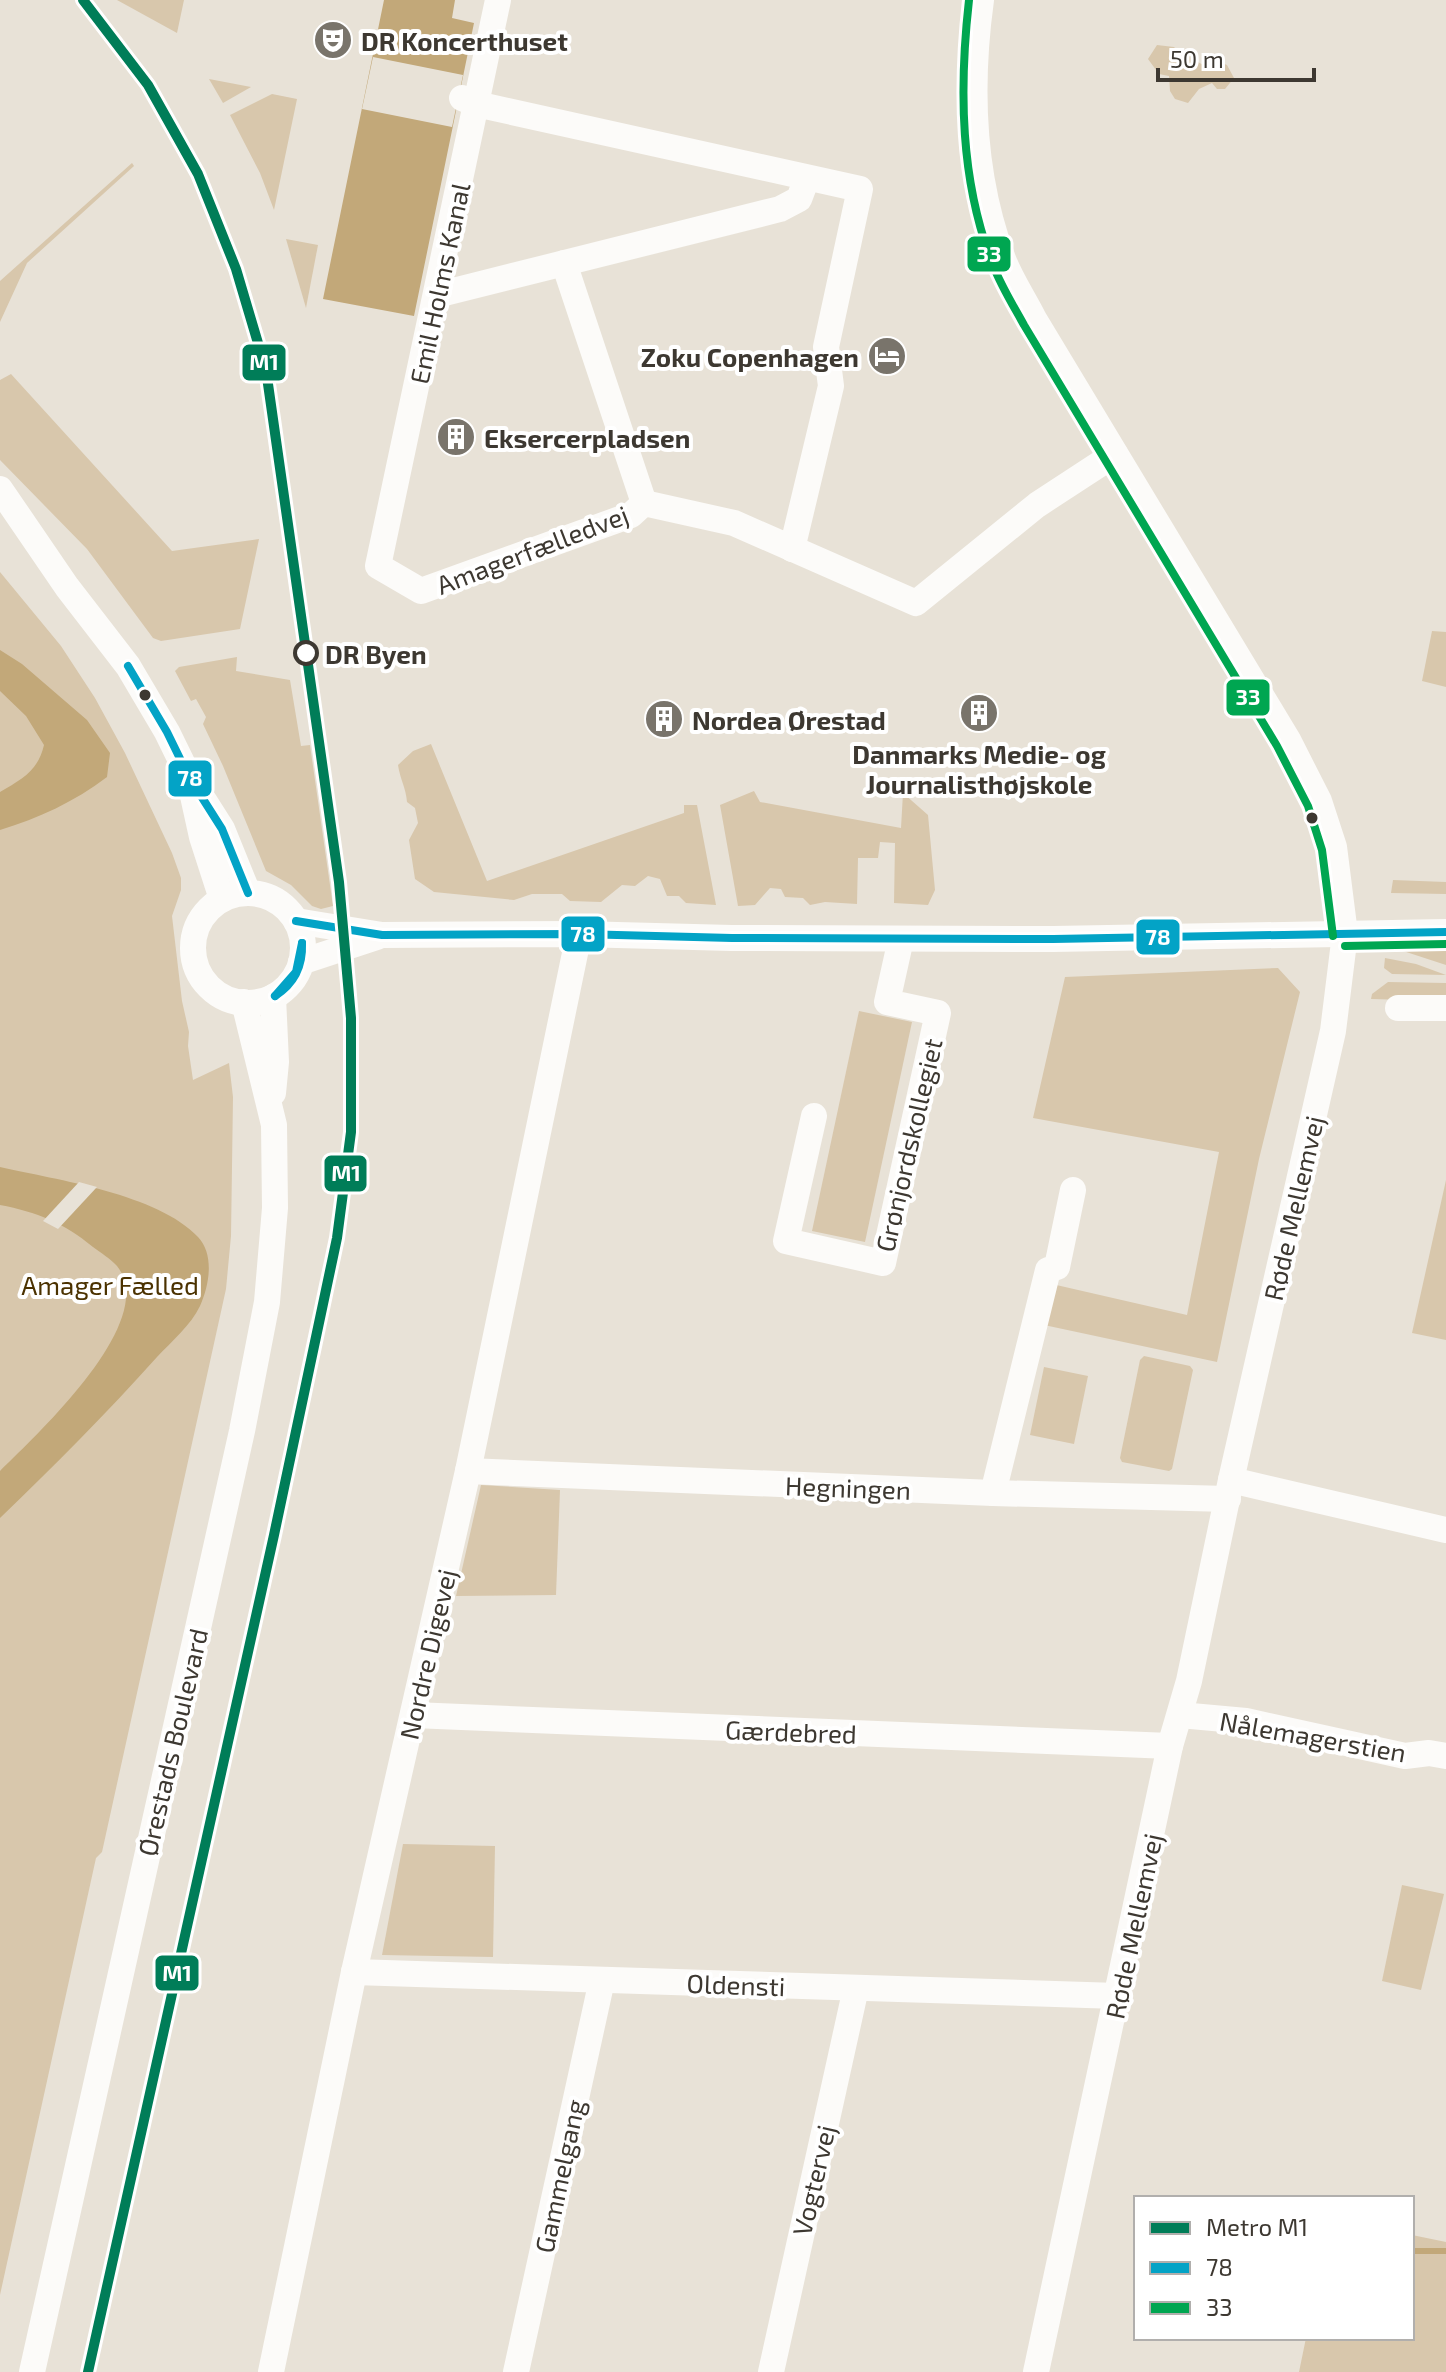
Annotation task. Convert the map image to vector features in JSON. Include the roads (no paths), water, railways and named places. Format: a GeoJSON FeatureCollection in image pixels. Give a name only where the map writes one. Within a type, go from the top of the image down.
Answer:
{"type":"FeatureCollection","features":[{"type":"Feature","properties":{"kind":"street","name":"Emil Holms Kanal"},"geometry":{"type":"LineString","coordinates":[[378,566],[437,295],[469,101],[485,61],[498,0]]}},
{"type":"Feature","properties":{"kind":"street"},"geometry":{"type":"LineString","coordinates":[[981,0],[973,82],[974,130],[984,189],[1003,260],[1034,319],[1288,740],[1319,801],[1334,847],[1345,934]]}},
{"type":"Feature","properties":{"kind":"street"},"geometry":{"type":"LineString","coordinates":[[469,101],[860,189],[826,347],[831,386],[792,549]]}},
{"type":"Feature","properties":{"kind":"street"},"geometry":{"type":"LineString","coordinates":[[437,295],[780,209],[799,199],[807,178]]}},
{"type":"Feature","properties":{"kind":"street","name":"Amagerfælledvej"},"geometry":{"type":"LineString","coordinates":[[564,263],[644,503]]}},
{"type":"Feature","properties":{"kind":"street","name":"Amagerfælledvej"},"geometry":{"type":"LineString","coordinates":[[644,503],[734,523],[916,603],[1037,505],[1115,454]]}},
{"type":"Feature","properties":{"kind":"street"},"geometry":{"type":"LineString","coordinates":[[0,489],[67,587],[128,666],[189,777],[222,829],[248,893]]}},
{"type":"Feature","properties":{"kind":"street","name":"Amagerfælledvej"},"geometry":{"type":"LineString","coordinates":[[378,566],[421,591],[631,515],[644,503]]}},
{"type":"Feature","properties":{"kind":"street"},"geometry":{"type":"LineString","coordinates":[[0,523],[67,587]]}},
{"type":"Feature","properties":{"kind":"street"},"geometry":{"type":"LineString","coordinates":[[189,777],[202,837],[222,899]]}},
{"type":"Feature","properties":{"kind":"street"},"geometry":{"type":"LineString","coordinates":[[248,893],[276,901],[296,921],[302,935],[301,962],[285,988],[273,997],[244,1002],[230,999],[212,989],[199,972],[194,959],[196,931],[202,918],[222,899],[248,893]]}},
{"type":"Feature","properties":{"kind":"street"},"geometry":{"type":"LineString","coordinates":[[296,921],[382,935],[579,934],[901,939],[1446,932]]}},
{"type":"Feature","properties":{"kind":"street","name":"Nordre Digevej"},"geometry":{"type":"LineString","coordinates":[[271,2372],[354,1972],[468,1471],[579,934]]}},
{"type":"Feature","properties":{"kind":"street","name":"Røde Mellemvej"},"geometry":{"type":"LineString","coordinates":[[1040,2371],[1170,1746],[1180,1715],[1333,1031],[1345,934]]}},
{"type":"Feature","properties":{"kind":"street"},"geometry":{"type":"LineString","coordinates":[[301,962],[382,935]]}},
{"type":"Feature","properties":{"kind":"street","name":"Grønjordskollegiet"},"geometry":{"type":"LineString","coordinates":[[814,1116],[786,1241],[883,1263],[938,1013],[887,1002],[901,939]]}},
{"type":"Feature","properties":{"kind":"street","name":"Ørestads Boulevard"},"geometry":{"type":"LineString","coordinates":[[271,1108],[276,1062],[273,997]]}},
{"type":"Feature","properties":{"kind":"street","name":"Ørestads Boulevard"},"geometry":{"type":"LineString","coordinates":[[32,2372],[242,1431],[264,1316],[275,1208],[274,1125],[244,1002]]}},
{"type":"Feature","properties":{"kind":"street"},"geometry":{"type":"LineString","coordinates":[[1398,1008],[1446,1008]]}},
{"type":"Feature","properties":{"kind":"street"},"geometry":{"type":"LineString","coordinates":[[993,1493],[1048,1270],[1057,1267],[1073,1190]]}},
{"type":"Feature","properties":{"kind":"street","name":"Hegningen"},"geometry":{"type":"LineString","coordinates":[[468,1471],[993,1493],[1229,1490]]}},
{"type":"Feature","properties":{"kind":"street"},"geometry":{"type":"LineString","coordinates":[[1229,1490],[1446,1530]]}},
{"type":"Feature","properties":{"kind":"street","name":"Gærdebred"},"geometry":{"type":"LineString","coordinates":[[413,1715],[1170,1746]]}},
{"type":"Feature","properties":{"kind":"street","name":"Nålemagerstien"},"geometry":{"type":"LineString","coordinates":[[1180,1715],[1246,1721],[1405,1756],[1429,1753],[1446,1756]]}},
{"type":"Feature","properties":{"kind":"street","name":"Oldensti"},"geometry":{"type":"LineString","coordinates":[[354,1972],[1118,1996]]}},
{"type":"Feature","properties":{"kind":"street","name":"Gammelgang"},"geometry":{"type":"LineString","coordinates":[[516,2372],[602,1980]]}},
{"type":"Feature","properties":{"kind":"street","name":"Vogtervej"},"geometry":{"type":"LineString","coordinates":[[771,2372],[856,1988]]}},
{"type":"Feature","properties":{"kind":"waterway"},"geometry":{"type":"LineString","coordinates":[[1414,2251],[1446,2251]]}},
{"type":"Feature","properties":{"kind":"metro line","name":"M1"},"geometry":{"type":"LineString","coordinates":[[83,0],[148,85],[198,174],[236,269],[266,370],[339,882],[351,1018],[351,1132],[337,1238],[88,2372]]}},
{"type":"Feature","properties":{"kind":"place","name":"DR Koncerthuset"},"geometry":{"type":"Point","coordinates":[333,40]}},
{"type":"Feature","properties":{"kind":"place","name":"Zoku Copenhagen"},"geometry":{"type":"Point","coordinates":[887,356]}},
{"type":"Feature","properties":{"kind":"place","name":"Eksercerpladsen"},"geometry":{"type":"Point","coordinates":[456,437]}},
{"type":"Feature","properties":{"kind":"place","name":"DR Byen"},"geometry":{"type":"Point","coordinates":[306,653]}},
{"type":"Feature","properties":{"kind":"place","name":"Danmarks Medie- og Journalisthøjskole"},"geometry":{"type":"Point","coordinates":[979,713]}},
{"type":"Feature","properties":{"kind":"place","name":"Nordea Ørestad"},"geometry":{"type":"Point","coordinates":[664,719]}},
{"type":"Feature","properties":{"kind":"park label","name":"Amager Fælled"},"geometry":{"type":"Point","coordinates":[110,1284]}}]}
